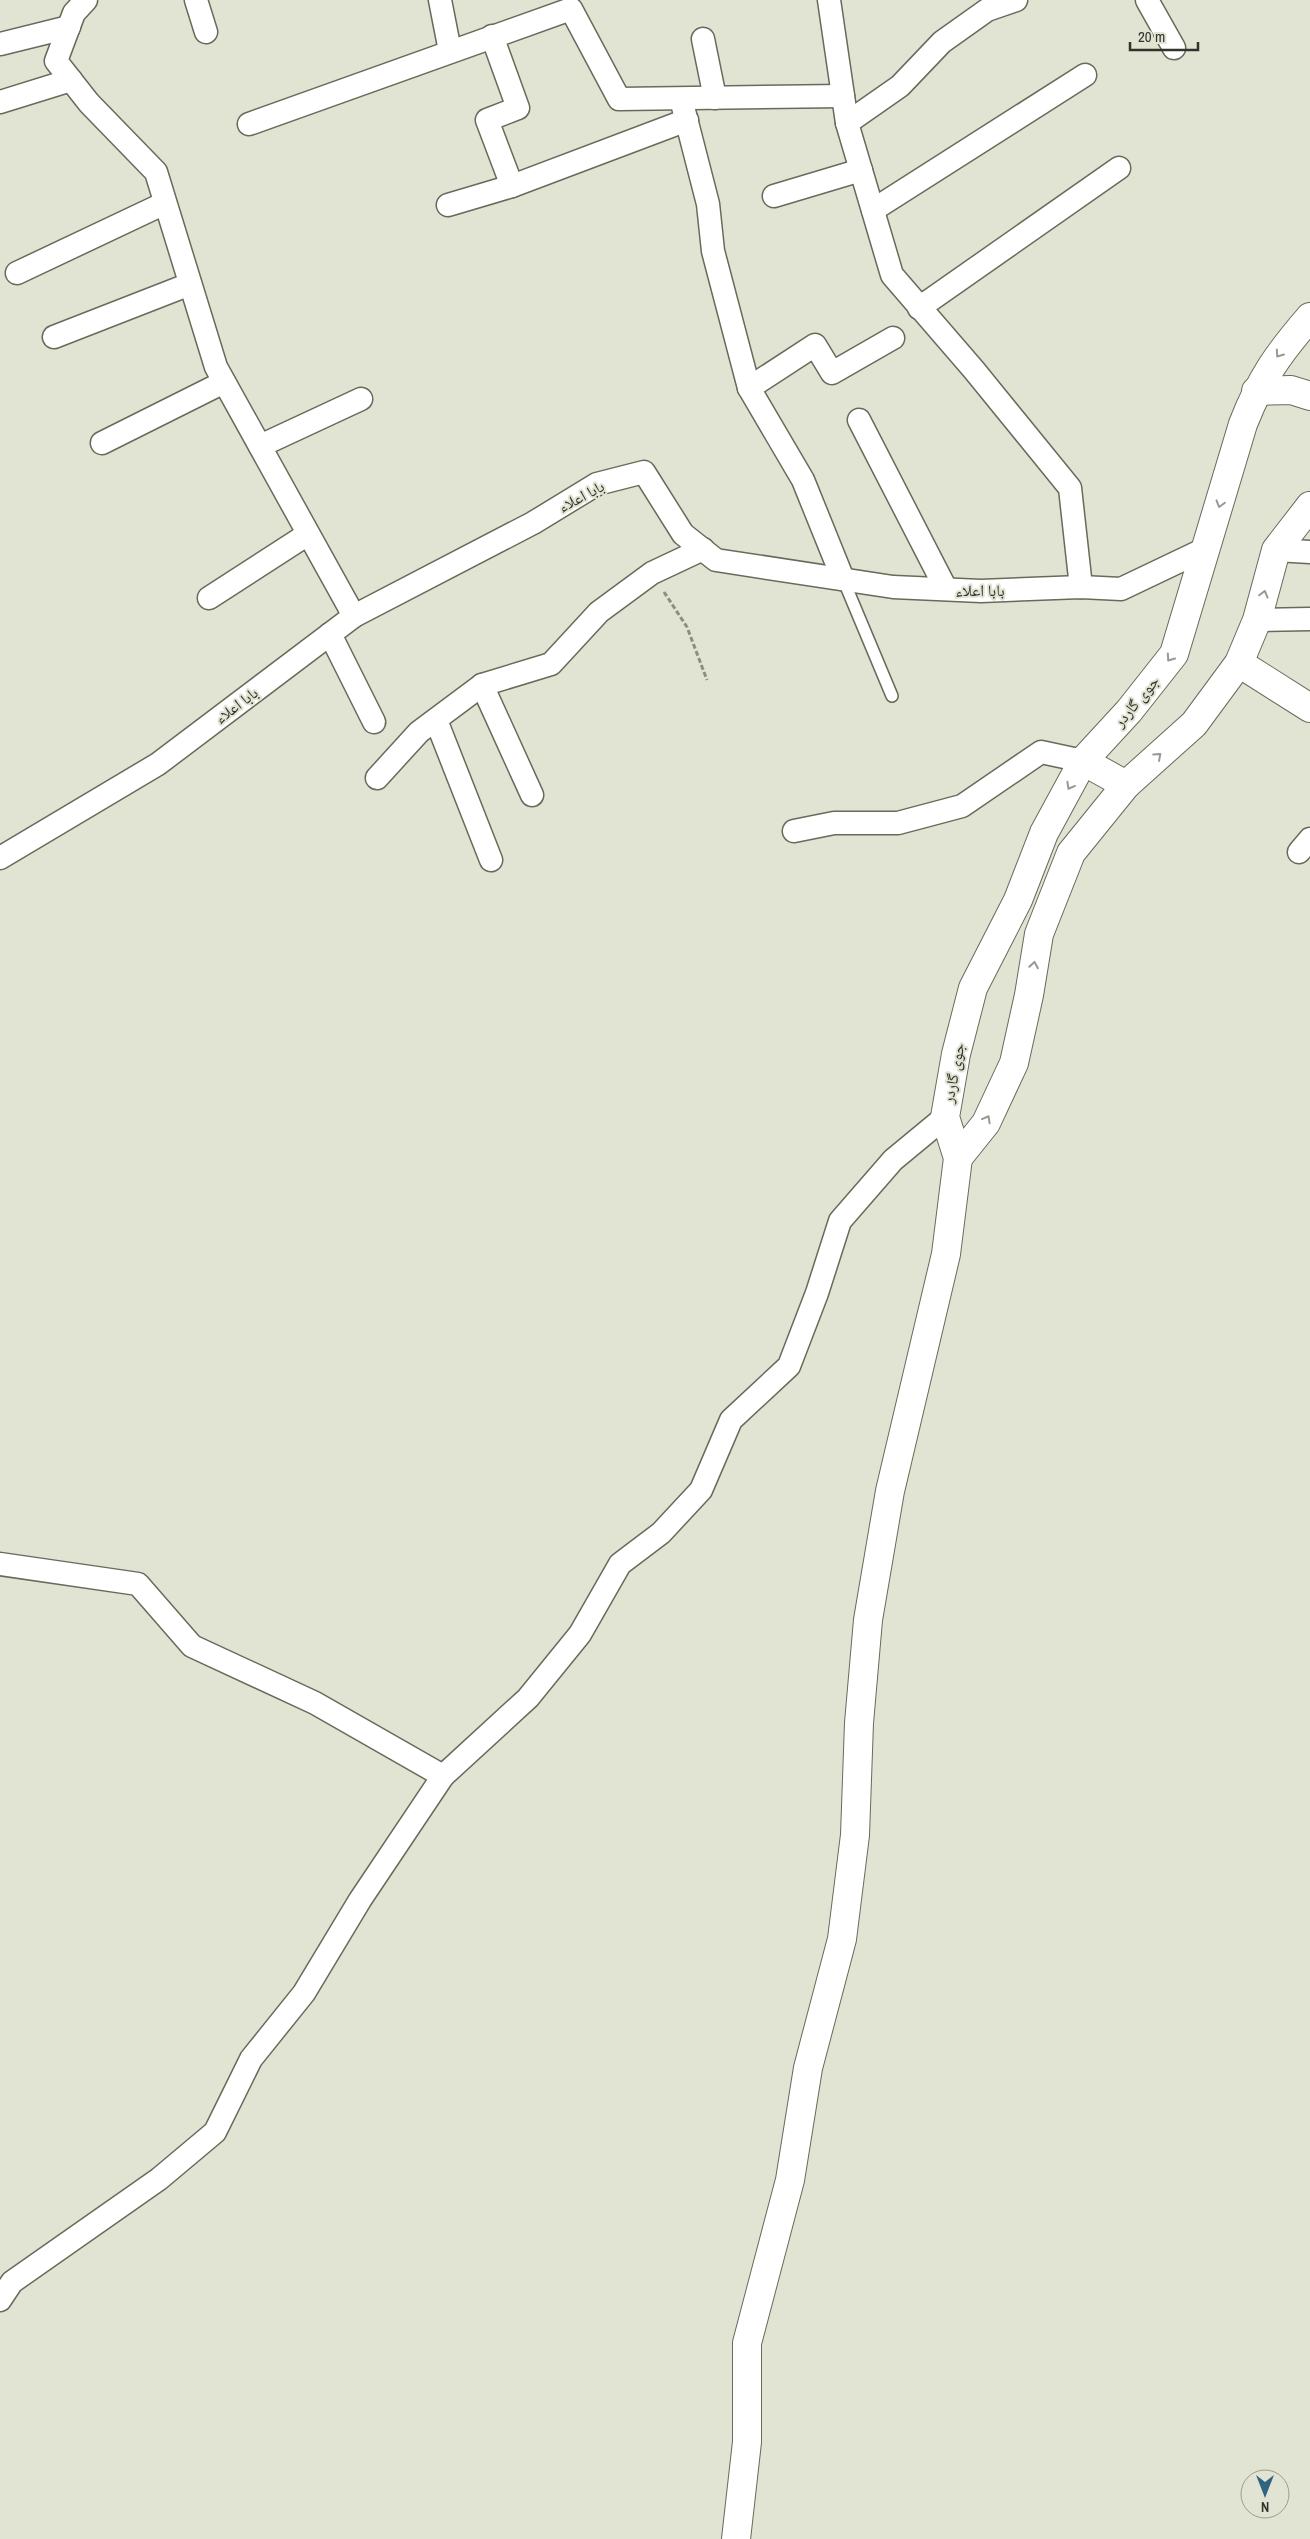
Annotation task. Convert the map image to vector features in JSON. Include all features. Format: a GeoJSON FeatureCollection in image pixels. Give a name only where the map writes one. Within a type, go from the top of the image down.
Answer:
{"type":"FeatureCollection","features":[{"type":"Feature","properties":{"kind":"street"},"geometry":{"type":"LineString","coordinates":[[86,0],[74,13],[56,61],[90,103],[156,172],[216,367],[354,616]]}},
{"type":"Feature","properties":{"kind":"street"},"geometry":{"type":"LineString","coordinates":[[196,0],[206,32]]}},
{"type":"Feature","properties":{"kind":"street"},"geometry":{"type":"LineString","coordinates":[[440,0],[450,51]]}},
{"type":"Feature","properties":{"kind":"street"},"geometry":{"type":"LineString","coordinates":[[829,0],[847,123],[892,275],[974,370],[1070,488],[1081,587]]}},
{"type":"Feature","properties":{"kind":"street"},"geometry":{"type":"LineString","coordinates":[[847,123],[900,86],[942,42],[987,10],[1016,0]]}},
{"type":"Feature","properties":{"kind":"street"},"geometry":{"type":"LineString","coordinates":[[1148,0],[1174,48]]}},
{"type":"Feature","properties":{"kind":"street"},"geometry":{"type":"LineString","coordinates":[[249,124],[571,9],[619,99],[843,96]]}},
{"type":"Feature","properties":{"kind":"street"},"geometry":{"type":"LineString","coordinates":[[0,44],[69,27]]}},
{"type":"Feature","properties":{"kind":"street"},"geometry":{"type":"LineString","coordinates":[[492,36],[518,108],[487,120],[512,186]]}},
{"type":"Feature","properties":{"kind":"street"},"geometry":{"type":"LineString","coordinates":[[703,39],[715,98]]}},
{"type":"Feature","properties":{"kind":"street"},"geometry":{"type":"LineString","coordinates":[[873,210],[1085,75]]}},
{"type":"Feature","properties":{"kind":"street"},"geometry":{"type":"LineString","coordinates":[[0,102],[71,80]]}},
{"type":"Feature","properties":{"kind":"street"},"geometry":{"type":"LineString","coordinates":[[681,99],[708,204],[713,251],[749,388],[803,480],[843,579]]}},
{"type":"Feature","properties":{"kind":"street"},"geometry":{"type":"LineString","coordinates":[[448,205],[512,186],[687,120]]}},
{"type":"Feature","properties":{"kind":"street"},"geometry":{"type":"LineString","coordinates":[[919,308],[1119,168]]}},
{"type":"Feature","properties":{"kind":"street"},"geometry":{"type":"LineString","coordinates":[[774,196],[861,170]]}},
{"type":"Feature","properties":{"kind":"street"},"geometry":{"type":"LineString","coordinates":[[17,273],[166,203]]}},
{"type":"Feature","properties":{"kind":"street"},"geometry":{"type":"LineString","coordinates":[[54,337],[190,284]]}},
{"type":"Feature","properties":{"kind":"street","name":"جوی گاردر"},"geometry":{"type":"LineString","coordinates":[[958,1158],[944,1117],[956,1054],[973,988],[1018,900],[1044,833],[1083,761],[1129,711],[1174,654],[1243,424],[1256,392],[1278,354],[1310,316]]}},
{"type":"Feature","properties":{"kind":"street"},"geometry":{"type":"LineString","coordinates":[[749,388],[815,345],[832,372],[893,338]]}},
{"type":"Feature","properties":{"kind":"street"},"geometry":{"type":"LineString","coordinates":[[102,443],[224,382]]}},
{"type":"Feature","properties":{"kind":"street"},"geometry":{"type":"LineString","coordinates":[[1256,392],[1291,390],[1310,396]]}},
{"type":"Feature","properties":{"kind":"street"},"geometry":{"type":"LineString","coordinates":[[260,446],[361,398]]}},
{"type":"Feature","properties":{"kind":"street"},"geometry":{"type":"LineString","coordinates":[[860,420],[946,589]]}},
{"type":"Feature","properties":{"kind":"street","name":"بابا اعلاء"},"geometry":{"type":"LineString","coordinates":[[0,858],[158,764],[354,616],[533,523],[597,484],[644,472],[683,534],[716,560],[893,587],[981,591],[1081,587],[1121,589],[1207,548]]}},
{"type":"Feature","properties":{"kind":"street"},"geometry":{"type":"LineString","coordinates":[[736,2539],[747,2442],[747,2343],[790,2180],[808,2068],[842,1938],[855,1835],[860,1724],[868,1620],[890,1491],[946,1254],[958,1158],[986,1123],[1014,1063],[1029,995],[1039,934],[1071,853],[1126,785],[1194,724],[1239,663],[1257,620],[1276,550],[1310,506]]}},
{"type":"Feature","properties":{"kind":"street"},"geometry":{"type":"LineString","coordinates":[[209,598],[308,534]]}},
{"type":"Feature","properties":{"kind":"street"},"geometry":{"type":"LineString","coordinates":[[377,778],[419,732],[482,685],[551,664],[600,612],[652,573],[703,549]]}},
{"type":"Feature","properties":{"kind":"street"},"geometry":{"type":"LineString","coordinates":[[1276,550],[1310,552]]}},
{"type":"Feature","properties":{"kind":"street"},"geometry":{"type":"LineString","coordinates":[[1257,620],[1310,619]]}},
{"type":"Feature","properties":{"kind":"street"},"geometry":{"type":"LineString","coordinates":[[330,634],[374,722]]}},
{"type":"Feature","properties":{"kind":"street"},"geometry":{"type":"LineString","coordinates":[[1239,663],[1310,708]]}},
{"type":"Feature","properties":{"kind":"street"},"geometry":{"type":"LineString","coordinates":[[482,685],[532,795]]}},
{"type":"Feature","properties":{"kind":"street"},"geometry":{"type":"LineString","coordinates":[[436,720],[491,860]]}},
{"type":"Feature","properties":{"kind":"street"},"geometry":{"type":"LineString","coordinates":[[794,831],[834,823],[898,823],[962,806],[1041,752],[1083,761],[1126,785]]}},
{"type":"Feature","properties":{"kind":"street"},"geometry":{"type":"LineString","coordinates":[[0,2300],[12,2282],[159,2179],[215,2132],[251,2059],[304,1994],[360,1900],[443,1776],[528,1698],[580,1634],[620,1564],[661,1533],[701,1490],[731,1420],[789,1366],[817,1293],[840,1221],[893,1160],[944,1117]]}},
{"type":"Feature","properties":{"kind":"street"},"geometry":{"type":"LineString","coordinates":[[0,1564],[138,1584],[192,1646],[315,1703],[443,1776]]}},
{"type":"Feature","properties":{"kind":"lane"},"geometry":{"type":"LineString","coordinates":[[843,579],[892,696]]}},
{"type":"Feature","properties":{"kind":"path"},"geometry":{"type":"LineString","coordinates":[[652,573],[687,627],[706,680]]}}]}
